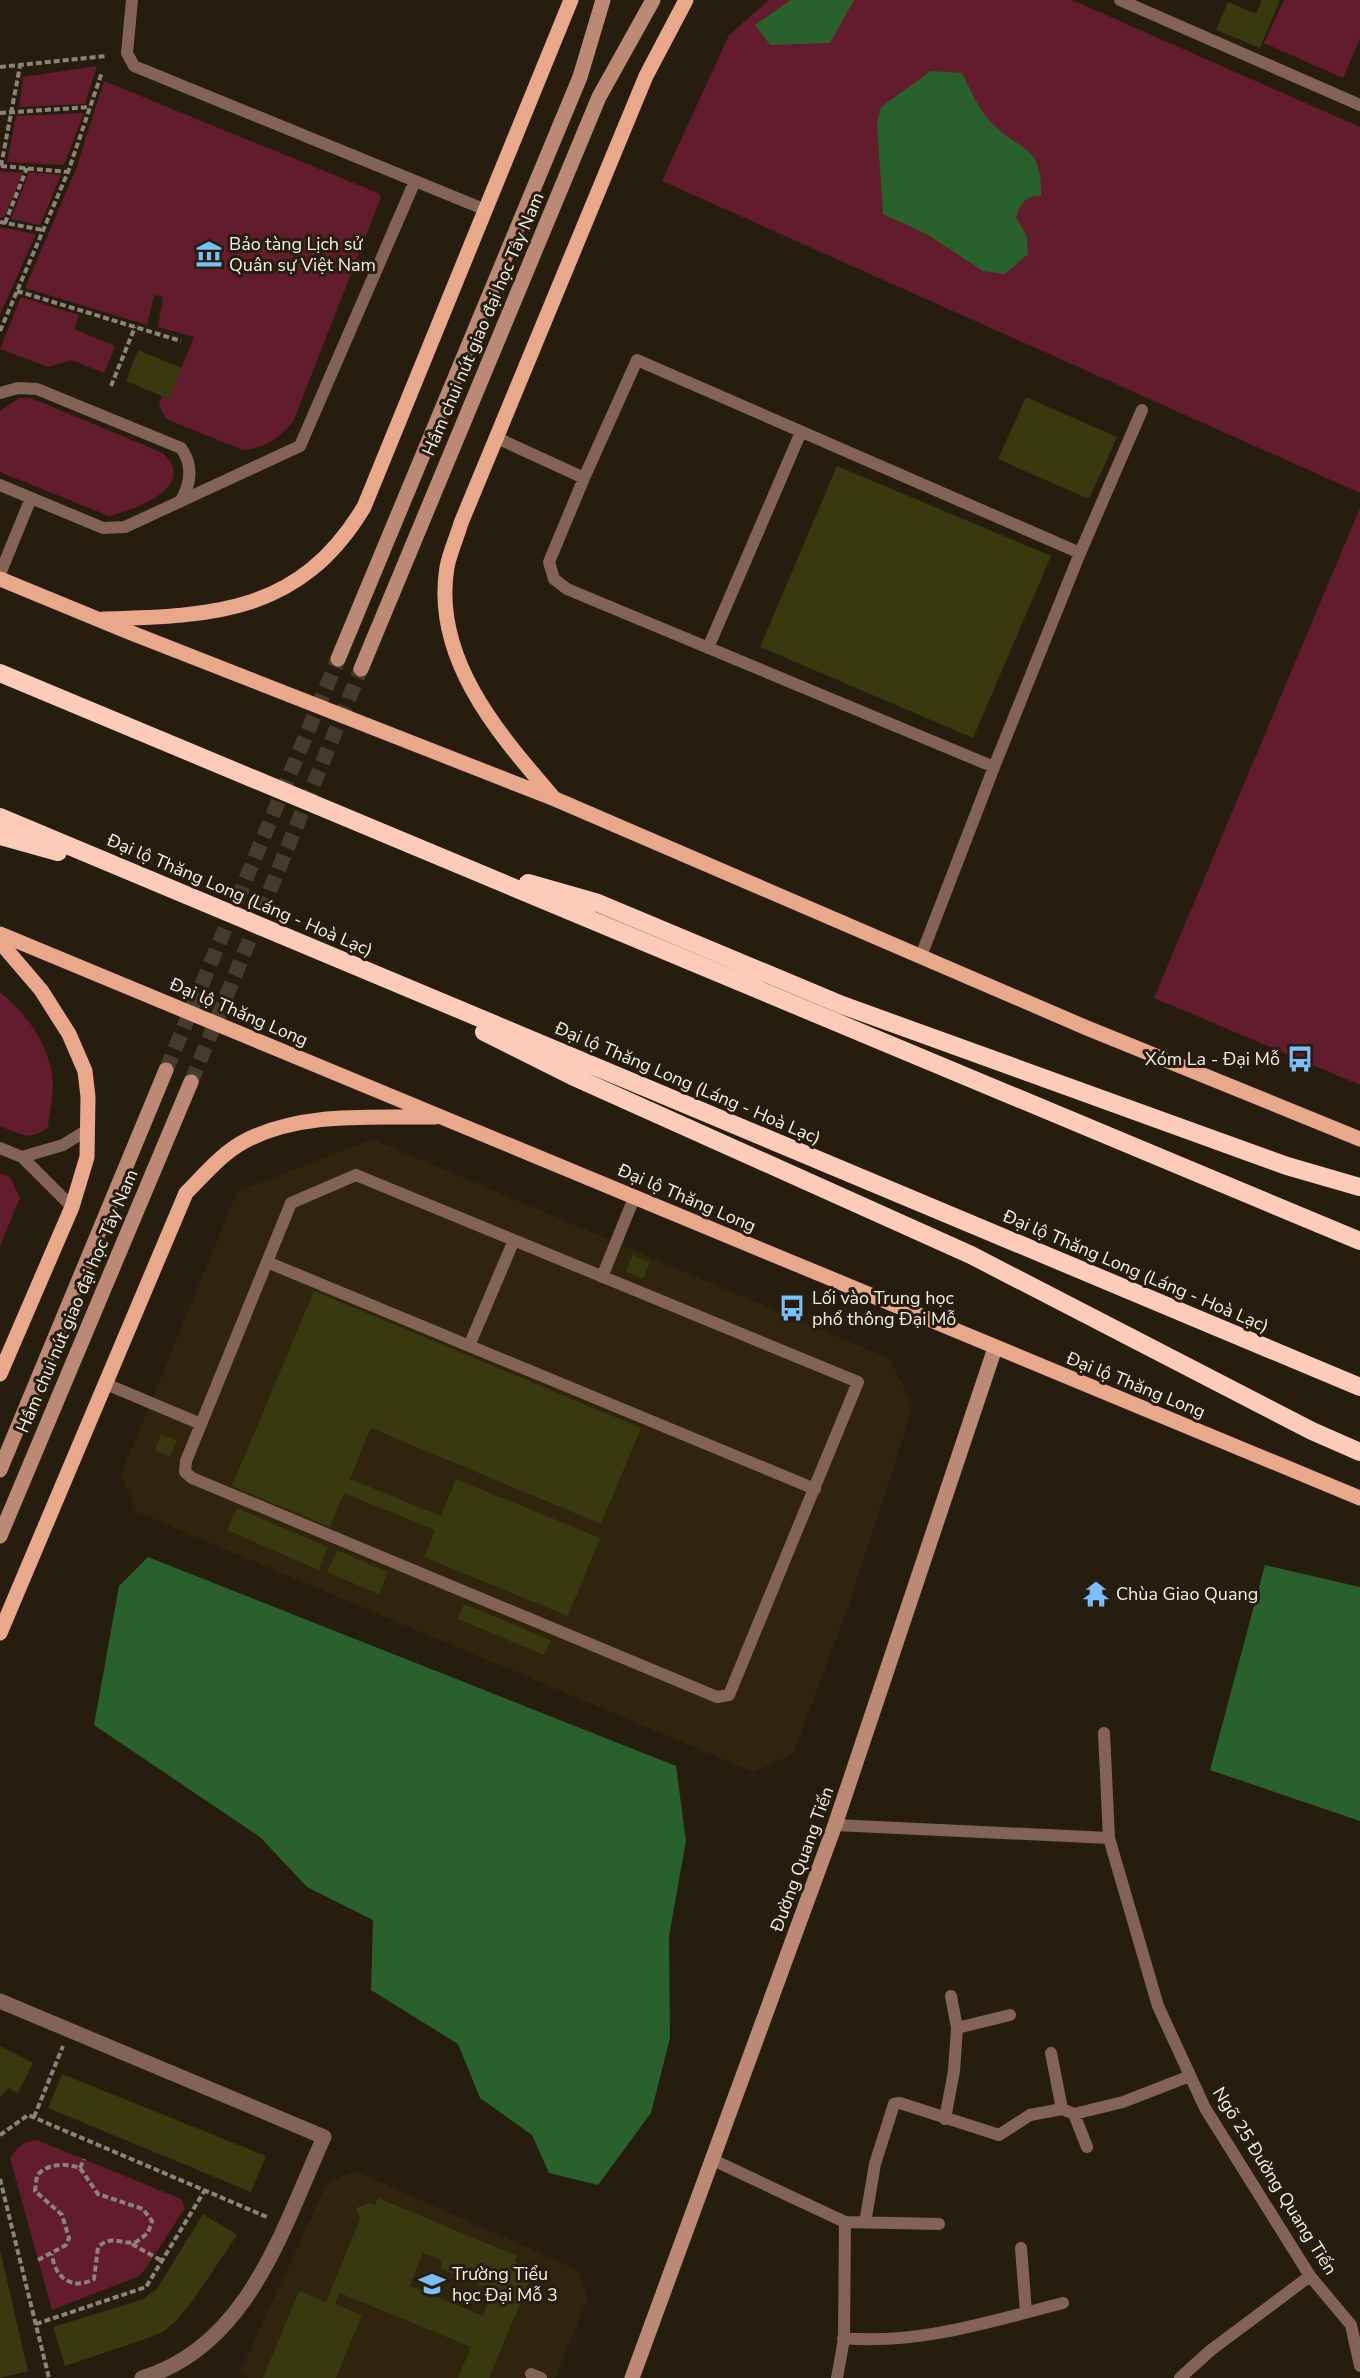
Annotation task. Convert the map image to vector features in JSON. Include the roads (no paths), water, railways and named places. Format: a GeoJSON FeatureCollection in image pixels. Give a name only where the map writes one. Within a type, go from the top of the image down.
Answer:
{"type":"FeatureCollection","features":[{"type":"Feature","properties":{"kind":"highway"},"geometry":{"type":"LineString","coordinates":[[0,666],[46,692]]}},
{"type":"Feature","properties":{"kind":"highway"},"geometry":{"type":"LineString","coordinates":[[0,673],[1360,1241]]}},
{"type":"Feature","properties":{"kind":"highway","name":"Đại lộ Thăng Long (Láng - Hoà Lạc)"},"geometry":{"type":"LineString","coordinates":[[0,817],[1360,1387]]}},
{"type":"Feature","properties":{"kind":"highway"},"geometry":{"type":"LineString","coordinates":[[0,836],[126,870]]}},
{"type":"Feature","properties":{"kind":"highway"},"geometry":{"type":"LineString","coordinates":[[447,859],[598,903],[842,1005],[1287,1166],[1360,1187]]}},
{"type":"Feature","properties":{"kind":"highway"},"geometry":{"type":"LineString","coordinates":[[327,954],[572,1076],[971,1255],[1312,1431],[1360,1452]]}},
{"type":"Feature","properties":{"kind":"main road"},"geometry":{"type":"LineString","coordinates":[[96,619],[175,617],[216,612],[256,601],[287,588],[311,571],[336,548],[364,507],[571,0]]}},
{"type":"Feature","properties":{"kind":"main road"},"geometry":{"type":"LineString","coordinates":[[555,799],[512,750],[479,703],[458,659],[446,617],[447,566],[461,523],[646,76],[686,0]]}},
{"type":"Feature","properties":{"kind":"main road"},"geometry":{"type":"LineString","coordinates":[[0,579],[96,619],[555,799],[1087,1028],[1360,1139]]}},
{"type":"Feature","properties":{"kind":"main road","name":"Đại lộ Thăng Long"},"geometry":{"type":"LineString","coordinates":[[0,934],[1360,1498]]}},
{"type":"Feature","properties":{"kind":"main road"},"geometry":{"type":"LineString","coordinates":[[0,942],[40,990],[69,1034],[85,1071],[87,1130],[87,1157],[72,1208],[2,1365]]}},
{"type":"Feature","properties":{"kind":"main road"},"geometry":{"type":"LineString","coordinates":[[0,1633],[186,1193],[211,1167],[245,1141],[294,1125],[326,1118],[442,1117]]}},
{"type":"Feature","properties":{"kind":"main road"},"geometry":{"type":"LineString","coordinates":[[1301,1473],[1360,1488]]}},
{"type":"Feature","properties":{"kind":"street","name":"Hầm chui nút giao đại học Tây Nam"},"geometry":{"type":"LineString","coordinates":[[338,659],[580,77],[603,0]]}},
{"type":"Feature","properties":{"kind":"street","name":"Hầm chui nút giao đại học Tây Nam"},"geometry":{"type":"LineString","coordinates":[[361,669],[598,97],[653,0]]}},
{"type":"Feature","properties":{"kind":"street","name":"Hầm chui nút giao đại học Tây Nam"},"geometry":{"type":"LineString","coordinates":[[0,1470],[166,1070]]}},
{"type":"Feature","properties":{"kind":"street","name":"Hầm chui nút giao đại học Tây Nam"},"geometry":{"type":"LineString","coordinates":[[0,1536],[191,1082]]}},
{"type":"Feature","properties":{"kind":"street","name":"Đường Quang Tiến"},"geometry":{"type":"LineString","coordinates":[[632,2378],[835,1825],[995,1348]]}},
{"type":"Feature","properties":{"kind":"street"},"geometry":{"type":"LineString","coordinates":[[0,2001],[324,2137],[265,2266],[233,2317],[186,2356],[155,2374],[142,2378]]}},
{"type":"Feature","properties":{"kind":"lane"},"geometry":{"type":"LineString","coordinates":[[132,0],[127,53],[134,66],[486,210]]}},
{"type":"Feature","properties":{"kind":"lane"},"geometry":{"type":"LineString","coordinates":[[1120,0],[1360,105]]}},
{"type":"Feature","properties":{"kind":"lane"},"geometry":{"type":"LineString","coordinates":[[1133,6],[1147,0]]}},
{"type":"Feature","properties":{"kind":"lane"},"geometry":{"type":"LineString","coordinates":[[0,485],[103,528],[125,527],[300,446],[415,182]]}},
{"type":"Feature","properties":{"kind":"lane"},"geometry":{"type":"LineString","coordinates":[[994,767],[567,589],[554,579],[549,562],[637,360],[1080,553]]}},
{"type":"Feature","properties":{"kind":"lane"},"geometry":{"type":"LineString","coordinates":[[0,393],[18,388],[38,389],[181,448],[189,458],[190,471],[189,488],[179,503]]}},
{"type":"Feature","properties":{"kind":"lane"},"geometry":{"type":"LineString","coordinates":[[921,956],[1080,553],[1142,410]]}},
{"type":"Feature","properties":{"kind":"lane"},"geometry":{"type":"LineString","coordinates":[[708,648],[801,432]]}},
{"type":"Feature","properties":{"kind":"lane"},"geometry":{"type":"LineString","coordinates":[[496,438],[584,478]]}},
{"type":"Feature","properties":{"kind":"lane"},"geometry":{"type":"LineString","coordinates":[[0,574],[30,498]]}},
{"type":"Feature","properties":{"kind":"lane"},"geometry":{"type":"LineString","coordinates":[[22,1157],[63,1145],[87,1130]]}},
{"type":"Feature","properties":{"kind":"lane"},"geometry":{"type":"LineString","coordinates":[[0,1148],[22,1157],[72,1208]]}},
{"type":"Feature","properties":{"kind":"lane"},"geometry":{"type":"LineString","coordinates":[[356,1175],[514,1240],[858,1382],[732,1690],[723,1697],[717,1697],[192,1478],[185,1472],[201,1424],[291,1203],[356,1175]]}},
{"type":"Feature","properties":{"kind":"lane"},"geometry":{"type":"LineString","coordinates":[[602,1277],[634,1198]]}},
{"type":"Feature","properties":{"kind":"lane"},"geometry":{"type":"LineString","coordinates":[[469,1346],[514,1240]]}},
{"type":"Feature","properties":{"kind":"lane"},"geometry":{"type":"LineString","coordinates":[[267,1262],[815,1489]]}},
{"type":"Feature","properties":{"kind":"lane"},"geometry":{"type":"LineString","coordinates":[[106,1384],[201,1424]]}},
{"type":"Feature","properties":{"kind":"lane","name":"Ngõ 25 Đường Quang Tiến"},"geometry":{"type":"LineString","coordinates":[[1104,1733],[1109,1838],[1158,2006],[1204,2108],[1310,2276],[1355,2325],[1360,2366]]}},
{"type":"Feature","properties":{"kind":"lane"},"geometry":{"type":"LineString","coordinates":[[835,1825],[1109,1838]]}},
{"type":"Feature","properties":{"kind":"lane"},"geometry":{"type":"LineString","coordinates":[[945,2119],[954,2071],[957,2028],[951,1996]]}},
{"type":"Feature","properties":{"kind":"lane"},"geometry":{"type":"LineString","coordinates":[[957,2028],[1010,2015]]}},
{"type":"Feature","properties":{"kind":"lane"},"geometry":{"type":"LineString","coordinates":[[1051,2053],[1062,2109]]}},
{"type":"Feature","properties":{"kind":"lane"},"geometry":{"type":"LineString","coordinates":[[865,2223],[875,2164],[892,2106],[900,2103],[999,2135],[1030,2115],[1062,2109],[1074,2114],[1123,2102],[1190,2076]]}},
{"type":"Feature","properties":{"kind":"lane"},"geometry":{"type":"LineString","coordinates":[[1074,2114],[1087,2147]]}},
{"type":"Feature","properties":{"kind":"lane"},"geometry":{"type":"LineString","coordinates":[[713,2160],[845,2222],[939,2224]]}},
{"type":"Feature","properties":{"kind":"lane"},"geometry":{"type":"LineString","coordinates":[[837,2378],[843,2338],[845,2222]]}},
{"type":"Feature","properties":{"kind":"lane"},"geometry":{"type":"LineString","coordinates":[[1021,2248],[1026,2312]]}},
{"type":"Feature","properties":{"kind":"lane"},"geometry":{"type":"LineString","coordinates":[[1180,2378],[1211,2350],[1310,2276]]}},
{"type":"Feature","properties":{"kind":"lane"},"geometry":{"type":"LineString","coordinates":[[843,2338],[881,2340],[948,2332],[1063,2302]]}},
{"type":"Feature","properties":{"kind":"tunnel"},"geometry":{"type":"LineString","coordinates":[[166,1070],[338,659]]}},
{"type":"Feature","properties":{"kind":"tunnel"},"geometry":{"type":"LineString","coordinates":[[191,1082],[361,669]]}},
{"type":"Feature","properties":{"kind":"place","name":"Bảo tàng Lịch sử Quân sự Việt Nam"},"geometry":{"type":"Point","coordinates":[209,254]}},
{"type":"Feature","properties":{"kind":"place","name":"Xóm La - Đại Mỗ"},"geometry":{"type":"Point","coordinates":[1300,1059]}},
{"type":"Feature","properties":{"kind":"place","name":"Lối vào Trung học phổ thông Đại Mỗ"},"geometry":{"type":"Point","coordinates":[792,1308]}},
{"type":"Feature","properties":{"kind":"place","name":"Chùa Giao Quang"},"geometry":{"type":"Point","coordinates":[1096,1594]}},
{"type":"Feature","properties":{"kind":"place","name":"Trường Tiểu học Đại Mỗ 3"},"geometry":{"type":"Point","coordinates":[432,2284]}}]}
